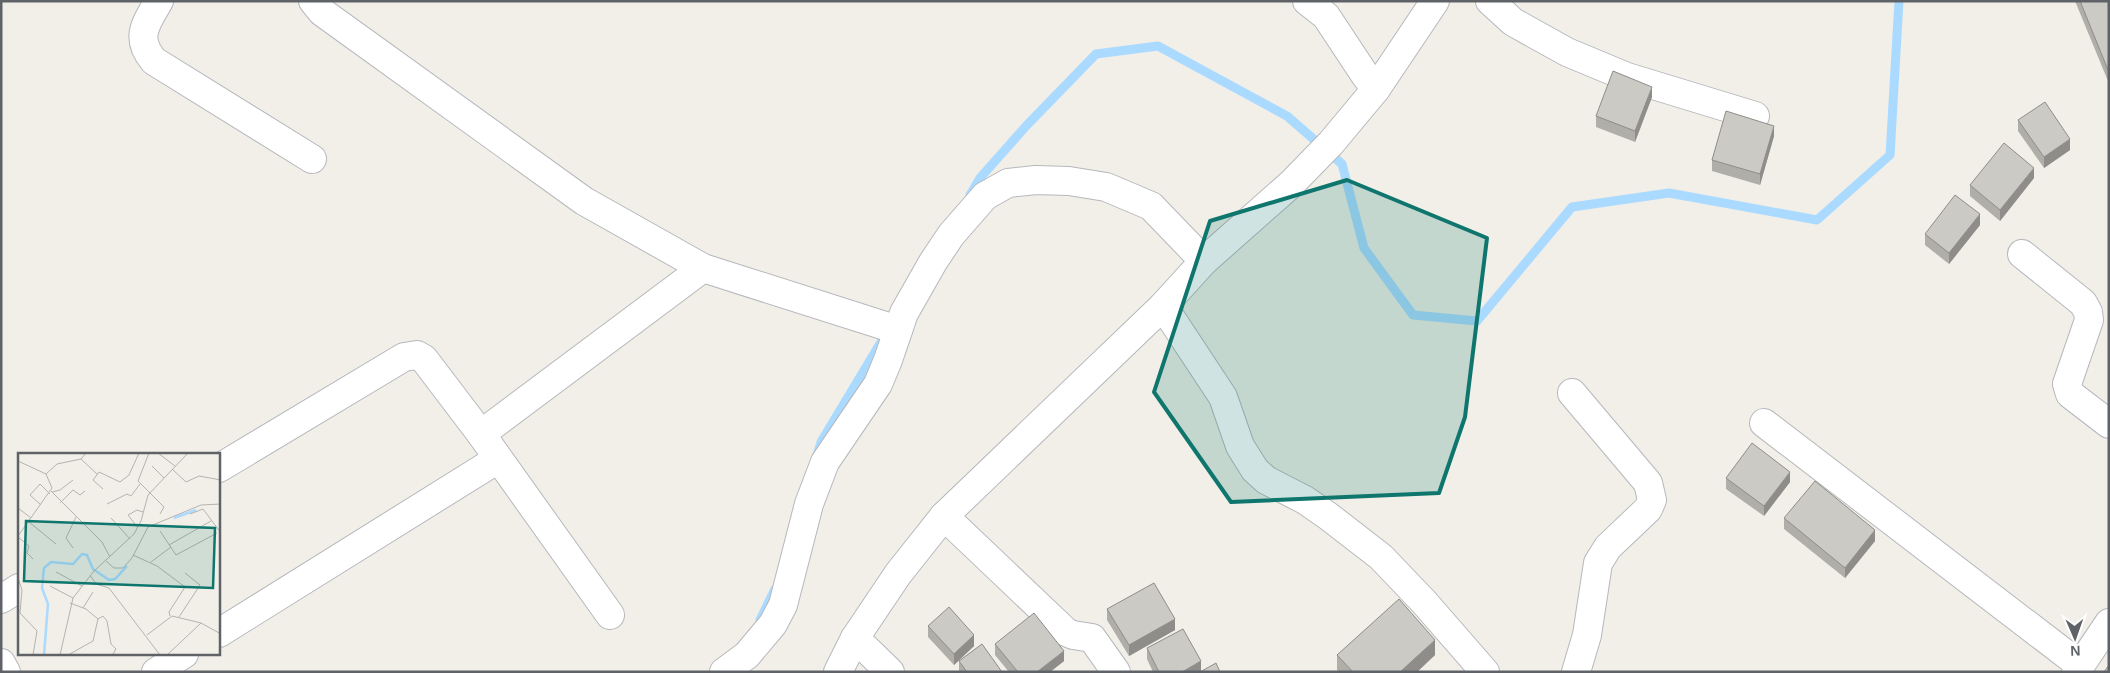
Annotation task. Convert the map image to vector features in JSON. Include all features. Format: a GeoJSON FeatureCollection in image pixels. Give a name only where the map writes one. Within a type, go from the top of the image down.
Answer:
{"type":"FeatureCollection","features":[{"type":"Feature","properties":{"kind":"street"},"geometry":{"type":"LineString","coordinates":[[160,1],[145,26],[143,41],[146,52],[154,61],[312,159]]}},
{"type":"Feature","properties":{"kind":"street"},"geometry":{"type":"LineString","coordinates":[[313,1],[322,12],[584,202],[703,268],[895,329]]}},
{"type":"Feature","properties":{"kind":"street"},"geometry":{"type":"LineString","coordinates":[[1306,1],[1326,16],[1364,75],[1376,89]]}},
{"type":"Feature","properties":{"kind":"street"},"geometry":{"type":"LineString","coordinates":[[838,672],[855,638],[898,574],[944,516],[1163,306],[1204,261],[1291,184],[1331,143],[1376,89],[1435,1]]}},
{"type":"Feature","properties":{"kind":"street"},"geometry":{"type":"LineString","coordinates":[[1490,1],[1514,22],[1567,52],[1627,77],[1755,116]]}},
{"type":"Feature","properties":{"kind":"street"},"geometry":{"type":"LineString","coordinates":[[724,672],[747,655],[773,624],[783,605],[814,487],[825,462],[878,384],[895,329],[909,302],[952,235],[985,196],[1008,183],[1036,180],[1106,187],[1151,206],[1204,261]]}},
{"type":"Feature","properties":{"kind":"street"},"geometry":{"type":"LineString","coordinates":[[2022,254],[2083,303],[2088,312],[2089,320],[2067,384],[2070,394],[2109,424]]}},
{"type":"Feature","properties":{"kind":"street"},"geometry":{"type":"LineString","coordinates":[[481,434],[703,268]]}},
{"type":"Feature","properties":{"kind":"street"},"geometry":{"type":"LineString","coordinates":[[1163,306],[1223,397],[1230,412],[1240,446],[1255,470],[1266,480],[1305,500],[1381,557],[1424,602],[1485,672]]}},
{"type":"Feature","properties":{"kind":"street"},"geometry":{"type":"LineString","coordinates":[[220,467],[409,355],[417,355],[424,359],[481,434],[610,616]]}},
{"type":"Feature","properties":{"kind":"street"},"geometry":{"type":"LineString","coordinates":[[1572,393],[1648,483],[1652,500],[1648,509],[1608,547],[1598,563],[1587,635],[1576,672]]}},
{"type":"Feature","properties":{"kind":"street"},"geometry":{"type":"LineString","coordinates":[[1764,423],[2078,668],[2109,624]]}},
{"type":"Feature","properties":{"kind":"street"},"geometry":{"type":"LineString","coordinates":[[220,631],[498,459]]}},
{"type":"Feature","properties":{"kind":"street"},"geometry":{"type":"LineString","coordinates":[[944,516],[1066,632],[1092,638],[1116,672]]}},
{"type":"Feature","properties":{"kind":"street"},"geometry":{"type":"LineString","coordinates":[[1,599],[18,589]]}},
{"type":"Feature","properties":{"kind":"street"},"geometry":{"type":"LineString","coordinates":[[855,638],[890,672]]}},
{"type":"Feature","properties":{"kind":"street"},"geometry":{"type":"LineString","coordinates":[[156,672],[181,656]]}},
{"type":"Feature","properties":{"kind":"street"},"geometry":{"type":"LineString","coordinates":[[1,663],[6,672]]}},
{"type":"Feature","properties":{"kind":"highlighted area"},"geometry":{"type":"Polygon","coordinates":[[[1347,180],[1487,238],[1465,417],[1439,493],[1231,502],[1154,392],[1210,221],[1347,180]]]}},
{"type":"Feature","properties":{"kind":"building"},"geometry":{"type":"Polygon","coordinates":[[[2080,1],[2109,1],[2109,70],[2108,70],[2080,1]]]}},
{"type":"Feature","properties":{"kind":"building"},"geometry":{"type":"Polygon","coordinates":[[[1613,71],[1652,87],[1635,131],[1596,116],[1613,71]]]}},
{"type":"Feature","properties":{"kind":"building"},"geometry":{"type":"Polygon","coordinates":[[[2045,102],[2070,139],[2044,157],[2018,120],[2045,102]]]}},
{"type":"Feature","properties":{"kind":"building"},"geometry":{"type":"Polygon","coordinates":[[[1726,111],[1774,126],[1760,174],[1712,160],[1726,111]]]}},
{"type":"Feature","properties":{"kind":"building"},"geometry":{"type":"Polygon","coordinates":[[[2004,143],[2034,168],[2000,210],[1970,185],[2004,143]]]}},
{"type":"Feature","properties":{"kind":"building"},"geometry":{"type":"Polygon","coordinates":[[[1955,195],[1980,214],[1949,253],[1925,234],[1955,195]]]}},
{"type":"Feature","properties":{"kind":"building"},"geometry":{"type":"Polygon","coordinates":[[[1752,443],[1790,472],[1764,506],[1726,478],[1752,443]]]}},
{"type":"Feature","properties":{"kind":"building"},"geometry":{"type":"Polygon","coordinates":[[[1815,481],[1875,530],[1845,568],[1784,518],[1815,481]]]}},
{"type":"Feature","properties":{"kind":"building"},"geometry":{"type":"Polygon","coordinates":[[[1154,583],[1175,619],[1129,645],[1107,609],[1154,583]]]}},
{"type":"Feature","properties":{"kind":"building"},"geometry":{"type":"Polygon","coordinates":[[[1399,599],[1435,640],[1400,672],[1353,672],[1337,655],[1399,599]]]}},
{"type":"Feature","properties":{"kind":"building"},"geometry":{"type":"Polygon","coordinates":[[[949,607],[974,635],[954,654],[928,626],[949,607]]]}},
{"type":"Feature","properties":{"kind":"building"},"geometry":{"type":"Polygon","coordinates":[[[1034,613],[1064,651],[1037,672],[1018,672],[995,644],[1034,613]]]}},
{"type":"Feature","properties":{"kind":"building"},"geometry":{"type":"Polygon","coordinates":[[[1183,629],[1201,661],[1182,672],[1159,672],[1147,648],[1183,629]]]}},
{"type":"Feature","properties":{"kind":"building"},"geometry":{"type":"Polygon","coordinates":[[[982,644],[1002,672],[967,672],[959,661],[982,644]]]}},
{"type":"Feature","properties":{"kind":"building"},"geometry":{"type":"Polygon","coordinates":[[[1216,663],[1220,672],[1200,672],[1216,663]]]}},
{"type":"Feature","properties":{"kind":"building"},"geometry":{"type":"Polygon","coordinates":[[[2109,665],[2109,672],[2104,672],[2109,665]]]}},
{"type":"Feature","properties":{"kind":"waterway"},"geometry":{"type":"LineString","coordinates":[[970,195],[980,178],[1027,125],[1096,54],[1158,46],[1287,116],[1342,164],[1364,248],[1413,315],[1477,321],[1572,207],[1669,193],[1817,220],[1890,155],[1899,1]]}},
{"type":"Feature","properties":{"kind":"waterway"},"geometry":{"type":"LineString","coordinates":[[817,456],[821,442],[884,337]]}},
{"type":"Feature","properties":{"kind":"waterway"},"geometry":{"type":"LineString","coordinates":[[760,620],[775,589]]}}]}
